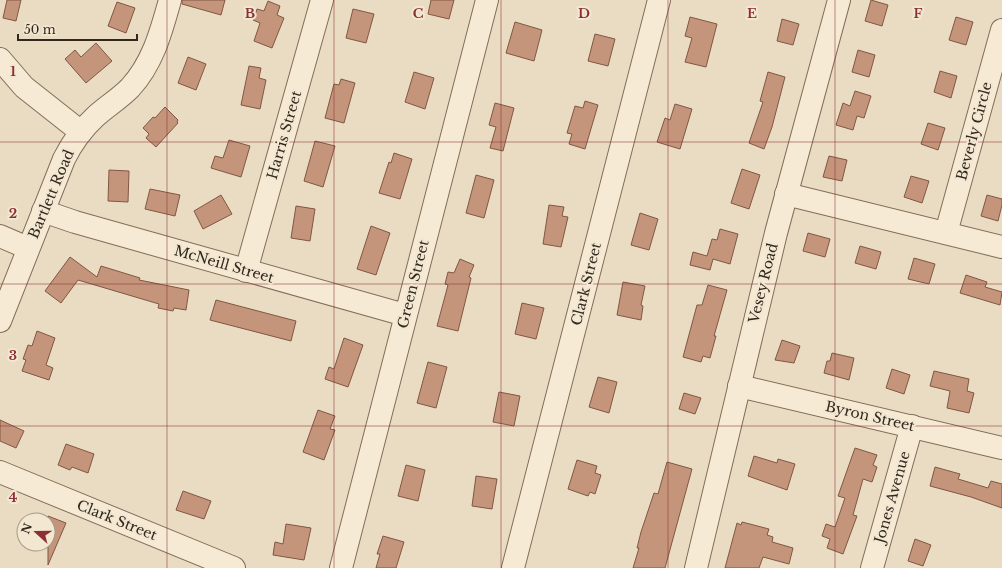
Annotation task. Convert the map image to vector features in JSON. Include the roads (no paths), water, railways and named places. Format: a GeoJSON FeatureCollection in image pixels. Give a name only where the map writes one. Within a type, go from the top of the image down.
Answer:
{"type":"FeatureCollection","features":[{"type":"Feature","properties":{"kind":"street","name":"Bartlett Road"},"geometry":{"type":"LineString","coordinates":[[0,321],[64,159],[81,132],[95,117],[129,89],[144,70],[155,48],[170,0]]}},
{"type":"Feature","properties":{"kind":"street","name":"Harris Street"},"geometry":{"type":"LineString","coordinates":[[246,271],[322,0]]}},
{"type":"Feature","properties":{"kind":"street","name":"Green Street"},"geometry":{"type":"LineString","coordinates":[[341,568],[487,0]]}},
{"type":"Feature","properties":{"kind":"street","name":"Clark Street"},"geometry":{"type":"LineString","coordinates":[[513,568],[659,0]]}},
{"type":"Feature","properties":{"kind":"street","name":"Vesey Road"},"geometry":{"type":"LineString","coordinates":[[696,568],[786,194],[839,0]]}},
{"type":"Feature","properties":{"kind":"street","name":"Beverly Circle"},"geometry":{"type":"LineString","coordinates":[[946,233],[1002,30]]}},
{"type":"Feature","properties":{"kind":"street"},"geometry":{"type":"LineString","coordinates":[[0,60],[24,87],[81,132]]}},
{"type":"Feature","properties":{"kind":"street"},"geometry":{"type":"LineString","coordinates":[[786,194],[1002,247]]}},
{"type":"Feature","properties":{"kind":"street","name":"McNeill Street"},"geometry":{"type":"LineString","coordinates":[[43,210],[83,224],[405,315]]}},
{"type":"Feature","properties":{"kind":"street"},"geometry":{"type":"LineString","coordinates":[[0,236],[28,248]]}},
{"type":"Feature","properties":{"kind":"street","name":"Byron Street"},"geometry":{"type":"LineString","coordinates":[[739,386],[1002,448]]}},
{"type":"Feature","properties":{"kind":"street","name":"Jones Avenue"},"geometry":{"type":"LineString","coordinates":[[872,568],[912,426]]}},
{"type":"Feature","properties":{"kind":"street","name":"Clark Street"},"geometry":{"type":"LineString","coordinates":[[0,472],[229,567]]}}]}
